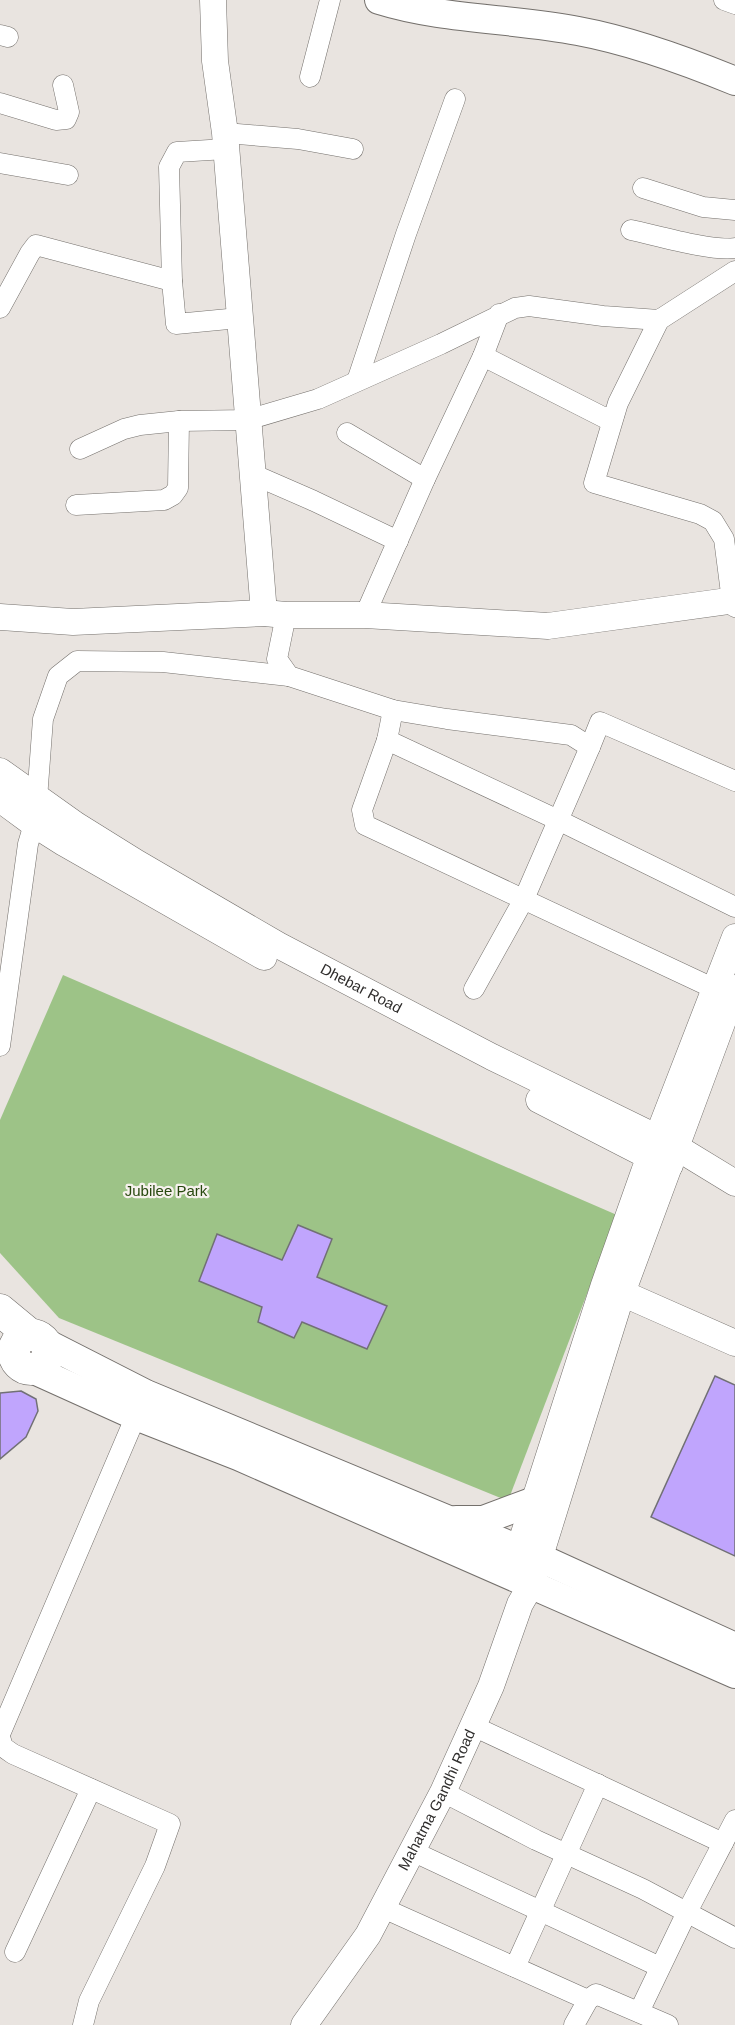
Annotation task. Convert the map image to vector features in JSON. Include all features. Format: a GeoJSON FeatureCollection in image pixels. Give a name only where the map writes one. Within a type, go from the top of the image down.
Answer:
{"type":"FeatureCollection","features":[{"type":"Feature","properties":{"kind":"main road"},"geometry":{"type":"LineString","coordinates":[[379,0],[424,12],[578,31],[686,60],[735,81]]}},
{"type":"Feature","properties":{"kind":"main road"},"geometry":{"type":"LineString","coordinates":[[13,1342],[238,1456],[525,1574],[735,1674]]}},
{"type":"Feature","properties":{"kind":"main road"},"geometry":{"type":"LineString","coordinates":[[141,1405],[451,1520],[525,1574],[735,1647]]}},
{"type":"Feature","properties":{"kind":"main road"},"geometry":{"type":"LineString","coordinates":[[451,1520],[483,1520],[534,1501]]}},
{"type":"Feature","properties":{"kind":"street"},"geometry":{"type":"LineString","coordinates":[[213,0],[215,61],[225,142],[252,474],[275,614],[277,659],[289,676]]}},
{"type":"Feature","properties":{"kind":"street"},"geometry":{"type":"LineString","coordinates":[[310,77],[330,0]]}},
{"type":"Feature","properties":{"kind":"street"},"geometry":{"type":"LineString","coordinates":[[724,0],[735,4]]}},
{"type":"Feature","properties":{"kind":"street"},"geometry":{"type":"LineString","coordinates":[[0,103],[56,120],[66,119],[69,112],[63,85]]}},
{"type":"Feature","properties":{"kind":"street"},"geometry":{"type":"LineString","coordinates":[[357,381],[406,234],[455,99]]}},
{"type":"Feature","properties":{"kind":"street"},"geometry":{"type":"LineString","coordinates":[[239,318],[176,324],[172,281],[169,167],[177,152],[225,142],[298,138],[353,149]]}},
{"type":"Feature","properties":{"kind":"street"},"geometry":{"type":"LineString","coordinates":[[0,163],[68,175]]}},
{"type":"Feature","properties":{"kind":"street"},"geometry":{"type":"LineString","coordinates":[[643,188],[692,205],[735,210]]}},
{"type":"Feature","properties":{"kind":"street"},"geometry":{"type":"LineString","coordinates":[[631,230],[710,247],[735,248]]}},
{"type":"Feature","properties":{"kind":"street"},"geometry":{"type":"LineString","coordinates":[[0,308],[36,245],[172,281]]}},
{"type":"Feature","properties":{"kind":"street"},"geometry":{"type":"LineString","coordinates":[[0,617],[73,622],[275,614],[365,615],[548,626],[734,603],[724,539],[712,521],[700,514],[594,483],[618,403],[659,320],[735,271]]}},
{"type":"Feature","properties":{"kind":"street"},"geometry":{"type":"LineString","coordinates":[[80,449],[124,429],[178,420],[247,420],[318,399],[515,308],[529,306],[603,316],[659,320]]}},
{"type":"Feature","properties":{"kind":"street"},"geometry":{"type":"LineString","coordinates":[[365,615],[424,479],[483,356],[499,314]]}},
{"type":"Feature","properties":{"kind":"street"},"geometry":{"type":"LineString","coordinates":[[483,356],[605,418],[614,415]]}},
{"type":"Feature","properties":{"kind":"street"},"geometry":{"type":"LineString","coordinates":[[76,505],[164,500],[173,495],[178,488],[178,420]]}},
{"type":"Feature","properties":{"kind":"street"},"geometry":{"type":"LineString","coordinates":[[347,433],[424,479]]}},
{"type":"Feature","properties":{"kind":"street"},"geometry":{"type":"LineString","coordinates":[[252,474],[398,541]]}},
{"type":"Feature","properties":{"kind":"street"},"geometry":{"type":"LineString","coordinates":[[0,1046],[28,844],[34,824],[43,719],[58,676],[77,661],[162,662],[289,676],[393,710],[447,720],[571,735],[590,747]]}},
{"type":"Feature","properties":{"kind":"street"},"geometry":{"type":"LineString","coordinates":[[393,710],[387,740],[362,810],[364,825],[725,988]]}},
{"type":"Feature","properties":{"kind":"street"},"geometry":{"type":"LineString","coordinates":[[474,989],[524,899],[600,722],[735,781]]}},
{"type":"Feature","properties":{"kind":"street"},"geometry":{"type":"LineString","coordinates":[[387,740],[558,820],[735,907]]}},
{"type":"Feature","properties":{"kind":"street","name":"Dhebar Road"},"geometry":{"type":"LineString","coordinates":[[0,771],[37,799],[137,863],[279,945],[492,1057],[663,1152]]}},
{"type":"Feature","properties":{"kind":"street","name":"Dhebar Road"},"geometry":{"type":"LineString","coordinates":[[0,799],[34,824],[268,960],[663,1152],[735,1183]]}},
{"type":"Feature","properties":{"kind":"street"},"geometry":{"type":"LineString","coordinates":[[525,1574],[534,1501],[725,988],[735,937]]}},
{"type":"Feature","properties":{"kind":"street"},"geometry":{"type":"LineString","coordinates":[[613,1289],[735,1343]]}},
{"type":"Feature","properties":{"kind":"street"},"geometry":{"type":"LineString","coordinates":[[525,1574],[613,1289]]}},
{"type":"Feature","properties":{"kind":"street"},"geometry":{"type":"LineString","coordinates":[[83,2025],[89,2001],[155,1866],[170,1824],[13,1754],[3,1747],[0,1736],[141,1405]]}},
{"type":"Feature","properties":{"kind":"street","name":"Mahatma Gandhi Road"},"geometry":{"type":"LineString","coordinates":[[304,2025],[368,1935],[444,1792],[491,1686],[525,1574]]}},
{"type":"Feature","properties":{"kind":"street"},"geometry":{"type":"LineString","coordinates":[[473,1726],[723,1843]]}},
{"type":"Feature","properties":{"kind":"street"},"geometry":{"type":"LineString","coordinates":[[515,1967],[598,1784]]}},
{"type":"Feature","properties":{"kind":"street"},"geometry":{"type":"LineString","coordinates":[[15,1952],[92,1789]]}},
{"type":"Feature","properties":{"kind":"street"},"geometry":{"type":"LineString","coordinates":[[444,1792],[566,1854],[643,1889],[735,1938]]}},
{"type":"Feature","properties":{"kind":"street"},"geometry":{"type":"LineString","coordinates":[[639,2012],[735,1820]]}},
{"type":"Feature","properties":{"kind":"street"},"geometry":{"type":"LineString","coordinates":[[412,1851],[660,1967]]}},
{"type":"Feature","properties":{"kind":"street"},"geometry":{"type":"LineString","coordinates":[[383,1908],[588,2000]]}},
{"type":"Feature","properties":{"kind":"street"},"geometry":{"type":"LineString","coordinates":[[574,2025],[588,2000],[596,1994],[668,2025]]}},
{"type":"Feature","properties":{"kind":"green space","name":"Jubilee Park"},"geometry":{"type":"Polygon","coordinates":[[[63,975],[617,1215],[508,1501],[59,1318],[0,1253],[0,1120],[63,975]]]}},
{"type":"Feature","properties":{"kind":"building"},"geometry":{"type":"Polygon","coordinates":[[[298,1225],[332,1239],[317,1277],[387,1306],[367,1349],[302,1322],[294,1338],[258,1322],[262,1307],[199,1281],[217,1234],[282,1260],[298,1225]]]}},
{"type":"Feature","properties":{"kind":"building"},"geometry":{"type":"Polygon","coordinates":[[[715,1376],[735,1385],[735,1556],[651,1517],[715,1376]]]}},
{"type":"Feature","properties":{"kind":"building"},"geometry":{"type":"Polygon","coordinates":[[[21,1391],[36,1399],[38,1411],[26,1437],[0,1459],[0,1393],[21,1391]]]}}]}
